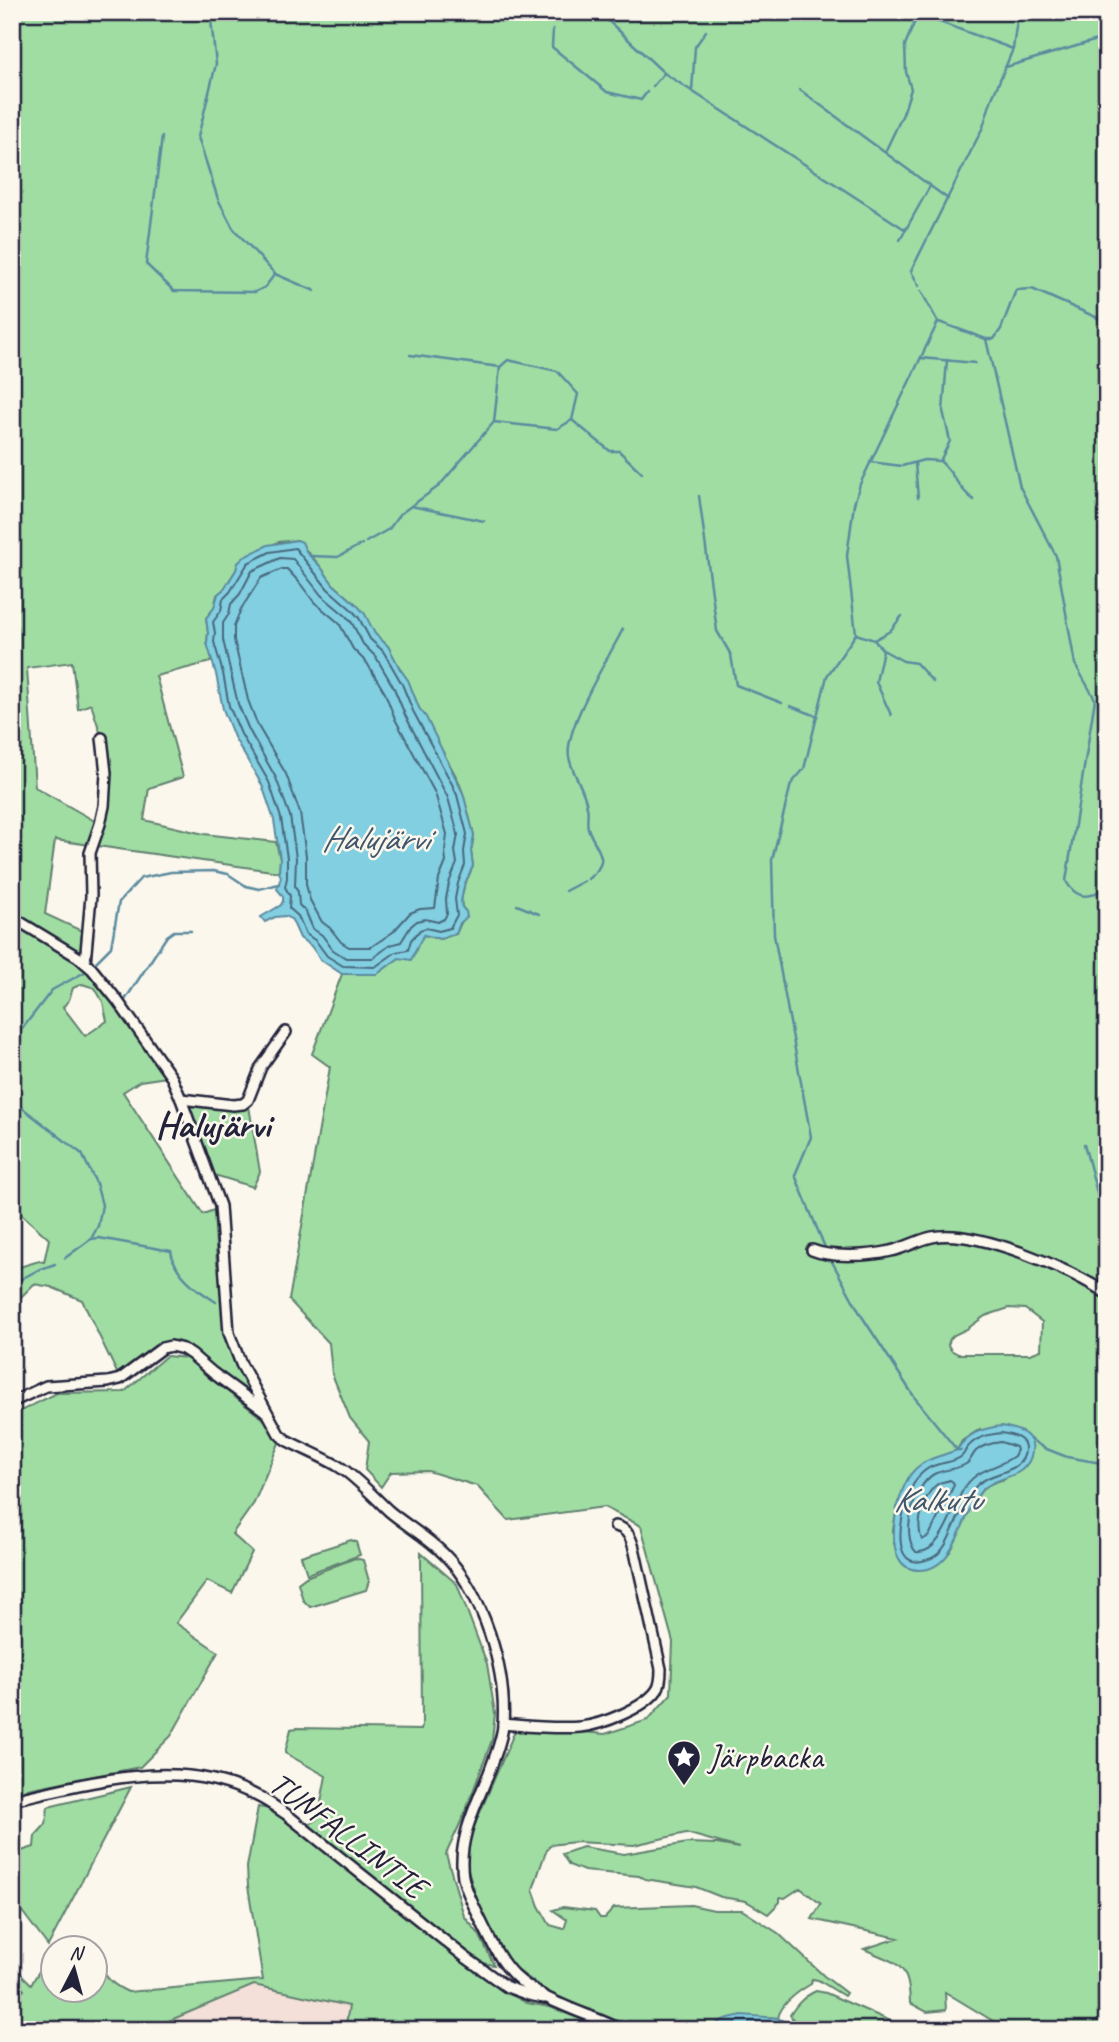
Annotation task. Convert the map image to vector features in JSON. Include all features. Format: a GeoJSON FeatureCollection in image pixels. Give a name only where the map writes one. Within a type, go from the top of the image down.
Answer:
{"type":"FeatureCollection","features":[{"type":"Feature","properties":{"kind":"street"},"geometry":{"type":"LineString","coordinates":[[85,963],[90,853],[104,806],[106,773],[102,738]]}},
{"type":"Feature","properties":{"kind":"street"},"geometry":{"type":"LineString","coordinates":[[12,917],[85,963],[121,1006],[172,1079],[220,1206],[229,1333],[241,1364],[279,1434],[349,1473],[399,1520],[444,1554],[473,1595],[484,1619],[503,1685],[503,1724],[495,1756],[468,1824],[463,1846],[464,1878],[473,1904],[496,1949],[512,1973],[525,1985],[549,1999],[622,2030]]}},
{"type":"Feature","properties":{"kind":"street"},"geometry":{"type":"LineString","coordinates":[[181,1099],[243,1104],[248,1100],[261,1067],[286,1032]]}},
{"type":"Feature","properties":{"kind":"street"},"geometry":{"type":"LineString","coordinates":[[812,1250],[819,1253],[858,1255],[890,1251],[932,1237],[958,1236],[1006,1246],[1079,1277],[1107,1294]]}},
{"type":"Feature","properties":{"kind":"street"},"geometry":{"type":"LineString","coordinates":[[12,1402],[46,1386],[120,1379],[162,1348],[171,1346],[184,1349],[267,1412]]}},
{"type":"Feature","properties":{"kind":"street"},"geometry":{"type":"LineString","coordinates":[[503,1724],[580,1727],[630,1711],[657,1690],[661,1669],[635,1552],[631,1538],[621,1527],[615,1526]]}},
{"type":"Feature","properties":{"kind":"street","name":"TUNFALLINTIE"},"geometry":{"type":"LineString","coordinates":[[12,1800],[128,1776],[151,1774],[178,1773],[229,1784],[259,1796],[286,1814],[507,1987],[529,1996],[549,1999]]}},
{"type":"Feature","properties":{"kind":"shaded area"},"geometry":{"type":"Polygon","coordinates":[[[254,1985],[349,2006],[345,2030],[147,2030],[254,1985]]]}},
{"type":"Feature","properties":{"kind":"green space"},"geometry":{"type":"Polygon","coordinates":[[[12,12],[1107,12],[1107,2030],[1008,2030],[945,1992],[946,2010],[927,2012],[910,2003],[907,1979],[899,1966],[864,1949],[898,1938],[812,1919],[821,1904],[800,1888],[785,1898],[780,1897],[780,1902],[768,1914],[746,1901],[721,1897],[696,1887],[639,1876],[584,1871],[569,1865],[562,1854],[583,1847],[624,1854],[688,1843],[739,1848],[686,1833],[634,1845],[575,1842],[550,1845],[533,1889],[550,1925],[564,1929],[567,1920],[553,1910],[563,1907],[595,1911],[600,1918],[605,1918],[614,1908],[691,1905],[714,1910],[742,1910],[778,1933],[846,1993],[844,1996],[812,1979],[811,1984],[787,2003],[778,2018],[765,2017],[715,2025],[712,2030],[634,2030],[551,1994],[510,1965],[480,1908],[467,1868],[469,1838],[517,1726],[605,1734],[648,1720],[671,1694],[673,1642],[641,1526],[604,1507],[508,1520],[477,1486],[428,1471],[391,1472],[381,1487],[365,1470],[369,1441],[350,1418],[332,1374],[329,1343],[289,1300],[330,1067],[312,1054],[342,974],[377,974],[399,958],[415,953],[417,944],[424,935],[440,939],[456,934],[466,912],[461,901],[473,866],[471,851],[474,835],[458,780],[388,646],[375,634],[357,605],[333,584],[297,540],[278,542],[238,563],[206,618],[211,662],[156,676],[183,777],[149,788],[144,820],[204,834],[276,842],[280,859],[279,872],[55,840],[45,914],[84,932],[82,956],[12,912],[12,12]],[[72,662],[27,668],[35,787],[100,824],[104,806],[102,738],[91,704],[78,709],[72,662]],[[1009,1308],[985,1316],[950,1339],[948,1345],[951,1350],[958,1354],[1030,1354],[1041,1350],[1042,1322],[1025,1309],[1009,1308]],[[980,1429],[962,1441],[957,1450],[898,1502],[893,1530],[894,1544],[950,1552],[979,1493],[996,1481],[1005,1479],[980,1429]]]}},
{"type":"Feature","properties":{"kind":"green space"},"geometry":{"type":"Polygon","coordinates":[[[12,921],[83,967],[108,994],[167,1077],[140,1081],[123,1092],[203,1214],[214,1210],[217,1265],[223,1267],[229,1333],[267,1412],[171,1346],[120,1379],[82,1300],[51,1287],[34,1284],[18,1300],[12,1301],[12,1281],[15,1280],[13,1269],[44,1262],[49,1239],[12,1203],[12,921]],[[82,984],[73,988],[63,1007],[85,1036],[107,1021],[103,1002],[95,988],[82,984]]]}},
{"type":"Feature","properties":{"kind":"green space"},"geometry":{"type":"Polygon","coordinates":[[[181,1099],[233,1105],[248,1100],[260,1172],[253,1187],[208,1173],[181,1099]]]}},
{"type":"Feature","properties":{"kind":"green space"},"geometry":{"type":"Polygon","coordinates":[[[166,1356],[189,1358],[210,1378],[266,1421],[279,1443],[254,1503],[232,1534],[252,1552],[232,1593],[207,1581],[176,1623],[218,1652],[171,1736],[140,1767],[12,1792],[12,1415],[57,1393],[124,1392],[166,1356]]]}},
{"type":"Feature","properties":{"kind":"green space"},"geometry":{"type":"Polygon","coordinates":[[[351,1540],[356,1542],[360,1555],[307,1574],[301,1556],[351,1540]]]}},
{"type":"Feature","properties":{"kind":"green space"},"geometry":{"type":"Polygon","coordinates":[[[421,1553],[457,1584],[487,1664],[495,1713],[492,1740],[465,1813],[446,1854],[464,1916],[479,1934],[494,1965],[482,1963],[309,1825],[318,1818],[326,1776],[285,1753],[291,1729],[421,1730],[421,1553]]]}},
{"type":"Feature","properties":{"kind":"green space"},"geometry":{"type":"Polygon","coordinates":[[[355,1558],[363,1560],[369,1581],[366,1590],[310,1607],[303,1600],[298,1583],[306,1577],[355,1558]]]}},
{"type":"Feature","properties":{"kind":"green space"},"geometry":{"type":"Polygon","coordinates":[[[131,1787],[54,1934],[39,1934],[12,1898],[12,1850],[15,1853],[34,1847],[35,1836],[46,1824],[48,1807],[131,1787]]]}},
{"type":"Feature","properties":{"kind":"green space"},"geometry":{"type":"Polygon","coordinates":[[[258,1807],[270,1809],[502,1990],[527,2003],[550,2007],[608,2030],[345,2030],[349,2006],[254,1985],[147,2030],[12,2030],[12,2001],[24,1990],[12,1976],[12,1965],[31,1984],[38,1973],[38,2004],[108,2004],[108,1978],[128,1992],[263,1980],[247,1867],[258,1807]]]}},
{"type":"Feature","properties":{"kind":"green space"},"geometry":{"type":"Polygon","coordinates":[[[816,1991],[911,2030],[823,2030],[814,2026],[797,2025],[790,2015],[801,2001],[816,1991]]]}},
{"type":"Feature","properties":{"kind":"water","name":"Halujärvi"},"geometry":{"type":"Polygon","coordinates":[[[297,540],[302,542],[307,553],[333,584],[365,614],[375,634],[388,646],[408,680],[419,708],[463,793],[474,835],[471,851],[473,866],[461,901],[467,917],[460,923],[456,934],[440,939],[424,935],[411,960],[399,958],[377,974],[342,974],[321,960],[311,946],[300,938],[292,920],[286,916],[265,922],[261,917],[283,901],[283,896],[277,889],[281,877],[274,820],[262,785],[234,737],[223,709],[207,643],[206,618],[238,563],[268,545],[297,540]]]}},
{"type":"Feature","properties":{"kind":"water","name":"Kalkutu"},"geometry":{"type":"Polygon","coordinates":[[[1002,1426],[1020,1431],[1030,1439],[1032,1451],[1026,1466],[982,1490],[951,1550],[942,1561],[919,1570],[906,1567],[898,1558],[894,1545],[894,1529],[900,1497],[911,1474],[926,1461],[957,1450],[976,1432],[1002,1426]]]}},
{"type":"Feature","properties":{"kind":"water"},"geometry":{"type":"Polygon","coordinates":[[[742,2015],[778,2018],[790,2025],[802,2024],[823,2030],[712,2030],[721,2021],[742,2015]]]}},
{"type":"Feature","properties":{"kind":"waterway"},"geometry":{"type":"LineString","coordinates":[[210,12],[216,64],[198,137],[218,199],[233,228],[275,274],[315,291]]}},
{"type":"Feature","properties":{"kind":"waterway"},"geometry":{"type":"LineString","coordinates":[[554,12],[554,20]]}},
{"type":"Feature","properties":{"kind":"waterway"},"geometry":{"type":"LineString","coordinates":[[599,12],[664,73],[906,230]]}},
{"type":"Feature","properties":{"kind":"waterway"},"geometry":{"type":"LineString","coordinates":[[919,286],[911,271],[983,127],[1013,49],[1018,12]]}},
{"type":"Feature","properties":{"kind":"waterway"},"geometry":{"type":"LineString","coordinates":[[885,152],[903,114],[911,89],[906,72],[905,45],[915,21],[926,17],[1013,49]]}},
{"type":"Feature","properties":{"kind":"waterway"},"geometry":{"type":"LineString","coordinates":[[553,29],[552,47],[607,92],[641,100],[647,92]]}},
{"type":"Feature","properties":{"kind":"waterway"},"geometry":{"type":"LineString","coordinates":[[692,91],[695,47],[706,31]]}},
{"type":"Feature","properties":{"kind":"waterway"},"geometry":{"type":"LineString","coordinates":[[1006,67],[1107,37]]}},
{"type":"Feature","properties":{"kind":"waterway"},"geometry":{"type":"LineString","coordinates":[[653,86],[664,73]]}},
{"type":"Feature","properties":{"kind":"waterway"},"geometry":{"type":"LineString","coordinates":[[800,90],[948,199]]}},
{"type":"Feature","properties":{"kind":"waterway"},"geometry":{"type":"LineString","coordinates":[[162,137],[146,264],[174,291],[255,292],[265,287],[275,274]]}},
{"type":"Feature","properties":{"kind":"waterway"},"geometry":{"type":"LineString","coordinates":[[900,240],[930,186]]}},
{"type":"Feature","properties":{"kind":"waterway"},"geometry":{"type":"LineString","coordinates":[[939,322],[986,339],[994,339],[1001,329],[1016,290],[1032,289],[1107,322]]}},
{"type":"Feature","properties":{"kind":"waterway"},"geometry":{"type":"LineString","coordinates":[[826,1250],[795,1175],[811,1137],[774,935],[772,860],[791,784],[804,769],[827,676],[856,634],[847,556],[854,504],[860,484],[938,322],[921,291]]}},
{"type":"Feature","properties":{"kind":"waterway"},"geometry":{"type":"LineString","coordinates":[[986,339],[1020,487],[1056,556],[1075,664],[1095,699],[1066,881],[1075,892],[1086,896],[1097,892],[1107,882]]}},
{"type":"Feature","properties":{"kind":"waterway"},"geometry":{"type":"LineString","coordinates":[[410,355],[500,367]]}},
{"type":"Feature","properties":{"kind":"waterway"},"geometry":{"type":"LineString","coordinates":[[921,358],[975,363]]}},
{"type":"Feature","properties":{"kind":"waterway"},"geometry":{"type":"LineString","coordinates":[[366,542],[389,529],[400,514],[439,486],[494,422],[500,367],[508,360],[557,371],[578,394],[572,420],[557,429],[494,422]]}},
{"type":"Feature","properties":{"kind":"waterway"},"geometry":{"type":"LineString","coordinates":[[940,461],[950,441],[943,411],[947,360]]}},
{"type":"Feature","properties":{"kind":"waterway"},"geometry":{"type":"LineString","coordinates":[[572,420],[610,451],[619,451],[642,473]]}},
{"type":"Feature","properties":{"kind":"waterway"},"geometry":{"type":"LineString","coordinates":[[870,462],[902,466],[924,460],[940,461],[974,500]]}},
{"type":"Feature","properties":{"kind":"waterway"},"geometry":{"type":"LineString","coordinates":[[915,463],[918,498]]}},
{"type":"Feature","properties":{"kind":"waterway"},"geometry":{"type":"LineString","coordinates":[[699,496],[717,631],[731,655],[736,685],[782,703]]}},
{"type":"Feature","properties":{"kind":"waterway"},"geometry":{"type":"LineString","coordinates":[[411,506],[484,521]]}},
{"type":"Feature","properties":{"kind":"waterway"},"geometry":{"type":"LineString","coordinates":[[310,556],[338,557],[362,544]]}},
{"type":"Feature","properties":{"kind":"waterway"},"geometry":{"type":"LineString","coordinates":[[874,640],[890,631],[902,616]]}},
{"type":"Feature","properties":{"kind":"waterway"},"geometry":{"type":"LineString","coordinates":[[588,879],[596,872],[601,860],[588,828],[586,800],[569,757],[569,744],[580,711],[623,629]]}},
{"type":"Feature","properties":{"kind":"waterway"},"geometry":{"type":"LineString","coordinates":[[856,634],[874,640],[883,650],[903,661],[916,663],[933,682]]}},
{"type":"Feature","properties":{"kind":"waterway"},"geometry":{"type":"LineString","coordinates":[[883,650],[876,682],[891,715]]}},
{"type":"Feature","properties":{"kind":"waterway"},"geometry":{"type":"LineString","coordinates":[[790,706],[817,716]]}},
{"type":"Feature","properties":{"kind":"waterway"},"geometry":{"type":"LineString","coordinates":[[95,963],[111,947],[119,902],[141,878],[171,872],[213,871],[228,874],[246,886],[259,889],[279,884]]}},
{"type":"Feature","properties":{"kind":"waterway"},"geometry":{"type":"LineString","coordinates":[[565,891],[584,881]]}},
{"type":"Feature","properties":{"kind":"waterway"},"geometry":{"type":"LineString","coordinates":[[517,905],[539,914]]}},
{"type":"Feature","properties":{"kind":"waterway"},"geometry":{"type":"LineString","coordinates":[[123,1003],[167,936],[174,931],[191,931]]}},
{"type":"Feature","properties":{"kind":"waterway"},"geometry":{"type":"LineString","coordinates":[[12,1042],[52,990],[85,972]]}},
{"type":"Feature","properties":{"kind":"waterway"},"geometry":{"type":"LineString","coordinates":[[12,1100],[82,1154],[96,1183],[102,1205],[98,1226],[91,1239],[65,1258]]}},
{"type":"Feature","properties":{"kind":"waterway"},"geometry":{"type":"LineString","coordinates":[[1084,1144],[1107,1222]]}},
{"type":"Feature","properties":{"kind":"waterway"},"geometry":{"type":"LineString","coordinates":[[91,1239],[99,1238],[171,1251],[182,1274],[194,1287],[216,1302]]}},
{"type":"Feature","properties":{"kind":"waterway"},"geometry":{"type":"LineString","coordinates":[[830,1258],[861,1315],[915,1398],[957,1450],[961,1450]]}},
{"type":"Feature","properties":{"kind":"waterway"},"geometry":{"type":"LineString","coordinates":[[12,1284],[55,1264]]}},
{"type":"Feature","properties":{"kind":"waterway"},"geometry":{"type":"LineString","coordinates":[[1030,1439],[1067,1457],[1107,1464]]}},
{"type":"Feature","properties":{"kind":"place","name":"Järpbacka"},"geometry":{"type":"Point","coordinates":[684,1787]}},
{"type":"Feature","properties":{"kind":"district","name":"Halujärvi"},"geometry":{"type":"Point","coordinates":[213,1124]}}]}
